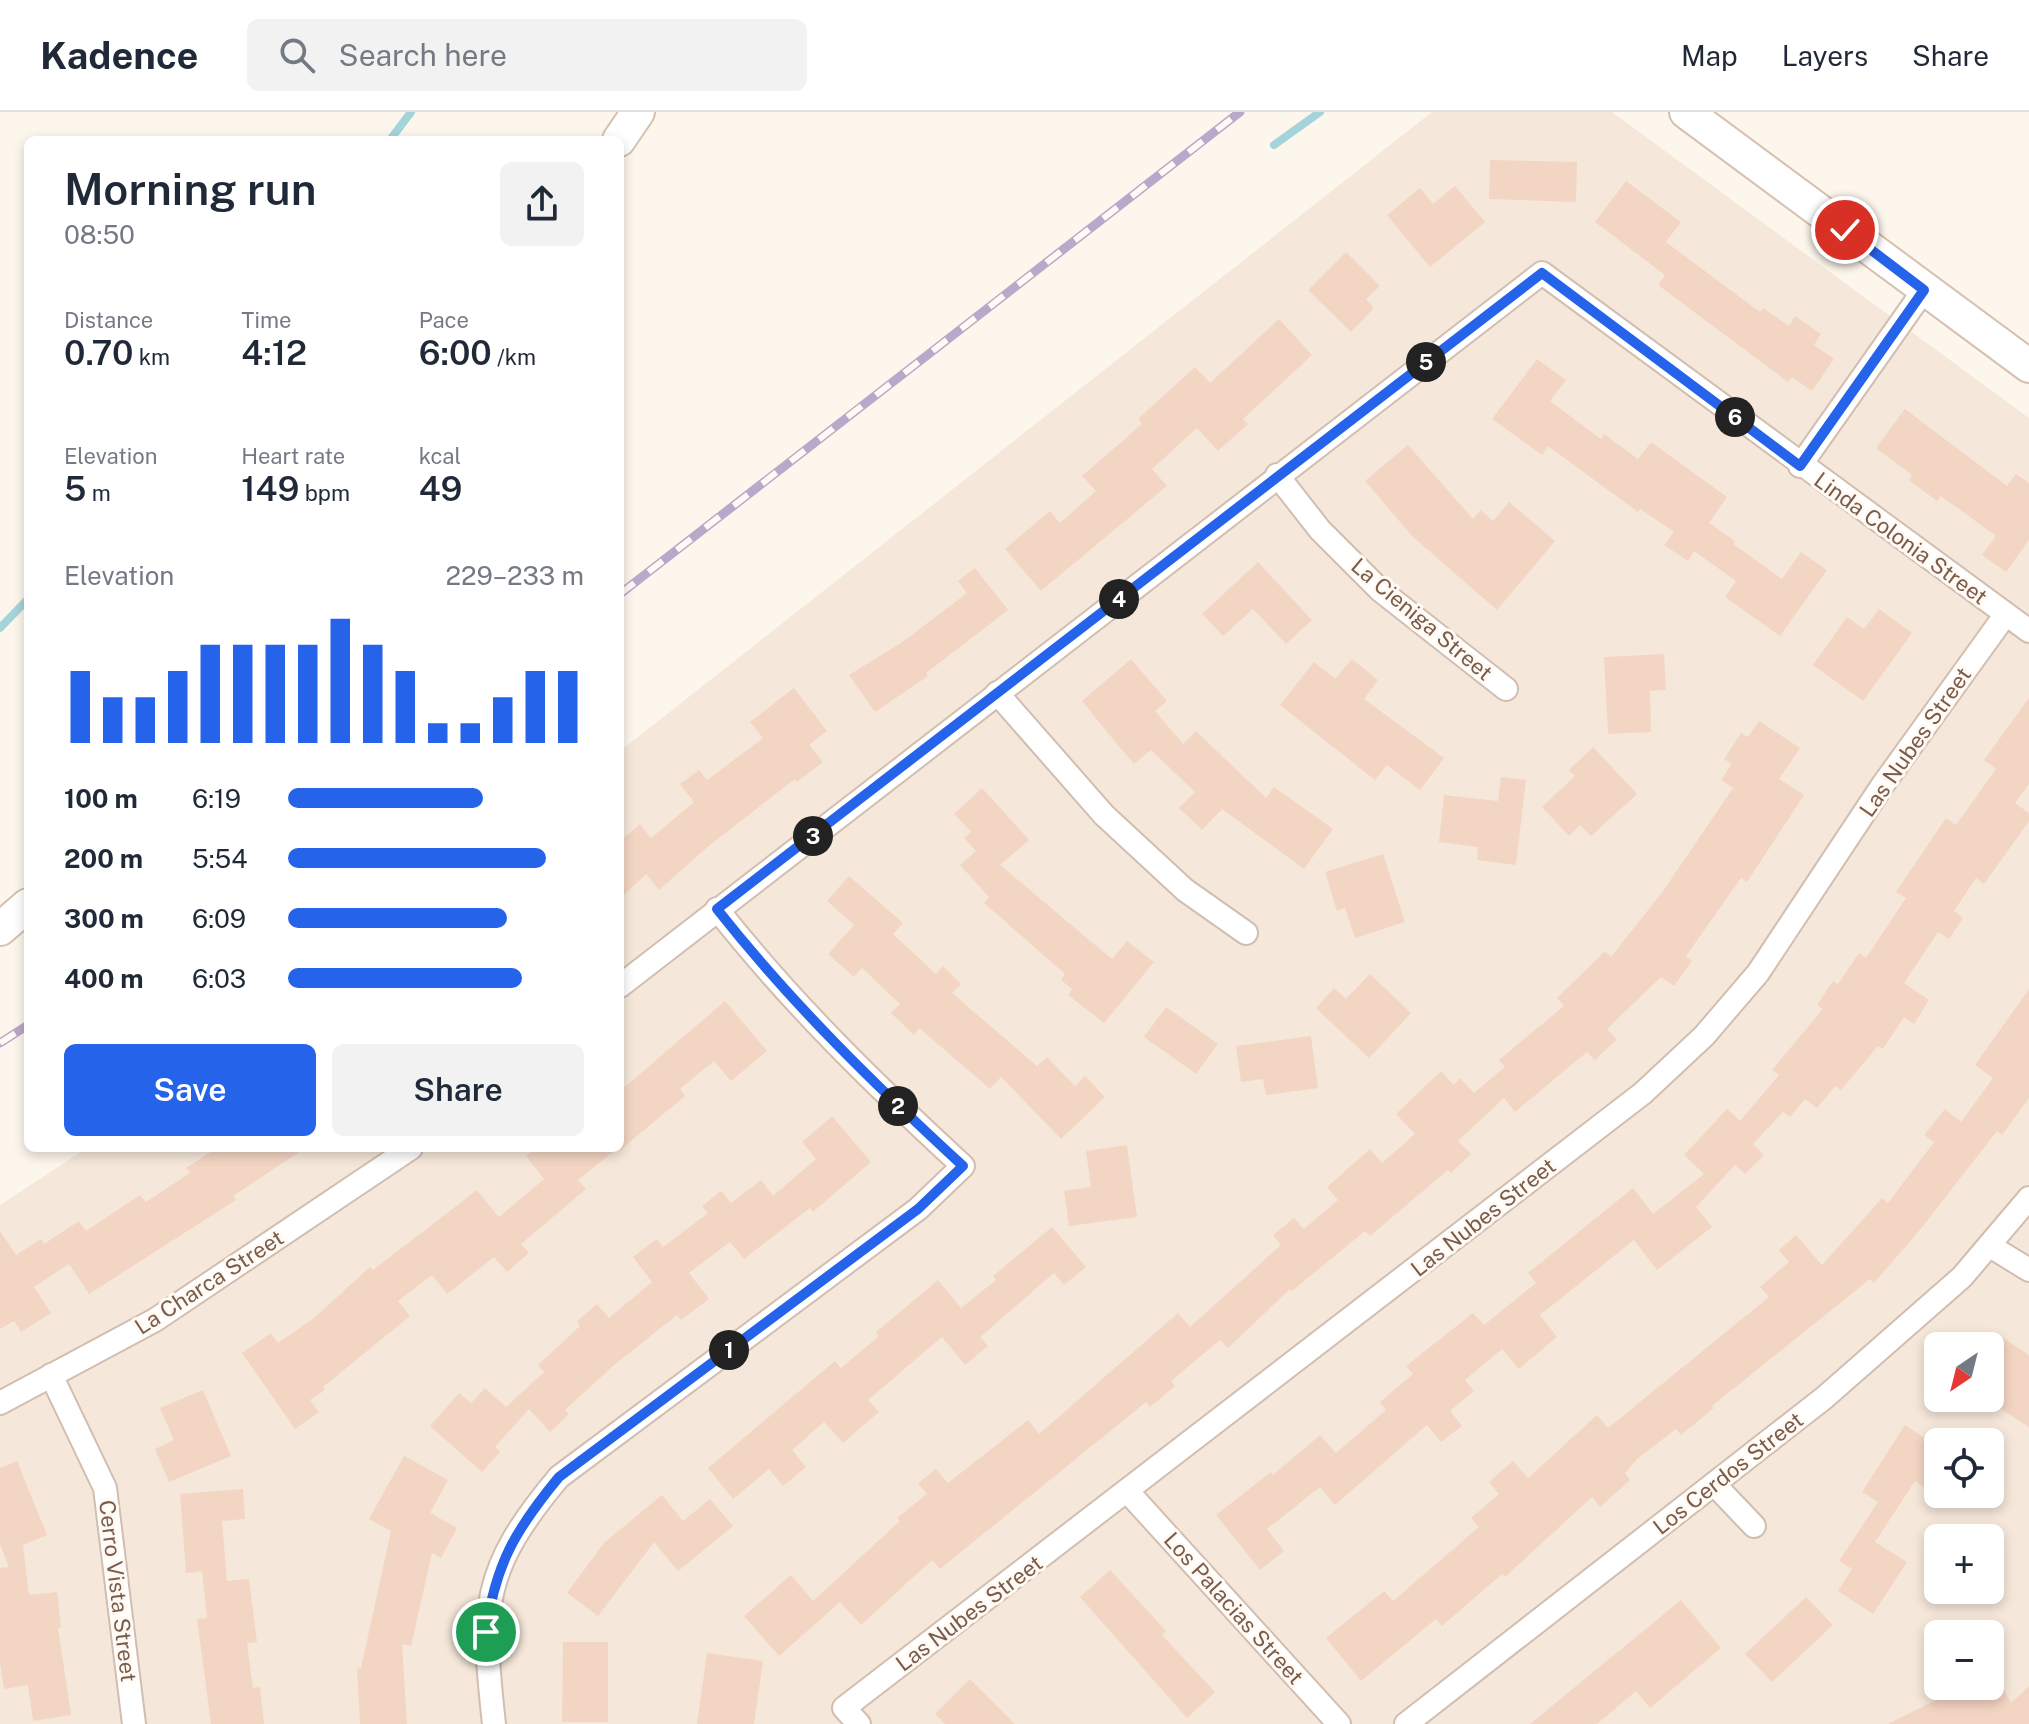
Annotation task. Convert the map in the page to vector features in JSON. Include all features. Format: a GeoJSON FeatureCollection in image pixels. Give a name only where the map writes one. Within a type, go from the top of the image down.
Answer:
{"type":"FeatureCollection","features":[{"type":"Feature","properties":{"kind":"street"},"geometry":{"type":"LineString","coordinates":[[622,136],[638,112]]}},
{"type":"Feature","properties":{"kind":"street"},"geometry":{"type":"LineString","coordinates":[[1686,112],[2029,366]]}},
{"type":"Feature","properties":{"kind":"street","name":"Linda Colonia Street"},"geometry":{"type":"LineString","coordinates":[[1277,475],[1542,273],[1800,466],[2029,631]]}},
{"type":"Feature","properties":{"kind":"street"},"geometry":{"type":"LineString","coordinates":[[1800,466],[1924,290]]}},
{"type":"Feature","properties":{"kind":"street"},"geometry":{"type":"LineString","coordinates":[[624,983],[1277,475]]}},
{"type":"Feature","properties":{"kind":"street","name":"La Cieniga Street"},"geometry":{"type":"LineString","coordinates":[[1277,475],[1320,530],[1380,590],[1506,689]]}},
{"type":"Feature","properties":{"kind":"street","name":"Las Nubes Street"},"geometry":{"type":"LineString","coordinates":[[852,1716],[1128,1492],[1643,1093],[1704,1036],[1758,973],[1882,786],[2006,614]]}},
{"type":"Feature","properties":{"kind":"street"},"geometry":{"type":"LineString","coordinates":[[997,693],[1104,815],[1185,890],[1246,933]]}},
{"type":"Feature","properties":{"kind":"street"},"geometry":{"type":"LineString","coordinates":[[0,929],[24,908]]}},
{"type":"Feature","properties":{"kind":"street"},"geometry":{"type":"LineString","coordinates":[[494,1724],[486,1632],[491,1590],[506,1551],[528,1515],[559,1477],[918,1209],[963,1166],[875,1085],[782,989],[717,909]]}},
{"type":"Feature","properties":{"kind":"street","name":"La Charca Street"},"geometry":{"type":"LineString","coordinates":[[0,1403],[155,1320],[405,1152]]}},
{"type":"Feature","properties":{"kind":"street","name":"Los Cerdos Street"},"geometry":{"type":"LineString","coordinates":[[1406,1724],[1714,1484],[1916,1320],[1990,1246],[2029,1198]]}},
{"type":"Feature","properties":{"kind":"street"},"geometry":{"type":"LineString","coordinates":[[1990,1246],[2029,1270]]}},
{"type":"Feature","properties":{"kind":"street","name":"Cerro Vista Street"},"geometry":{"type":"LineString","coordinates":[[51,1375],[105,1488],[134,1724]]}},
{"type":"Feature","properties":{"kind":"street"},"geometry":{"type":"LineString","coordinates":[[1714,1484],[1754,1526]]}},
{"type":"Feature","properties":{"kind":"street","name":"Los Palacias Street"},"geometry":{"type":"LineString","coordinates":[[1128,1492],[1339,1724]]}},
{"type":"Feature","properties":{"kind":"shaded area"},"geometry":{"type":"Polygon","coordinates":[[[1432,112],[1612,112],[2029,418],[2029,1724],[0,1724],[0,1205],[81,1152],[624,1152],[624,748],[1432,112]]]}},
{"type":"Feature","properties":{"kind":"building"},"geometry":{"type":"Polygon","coordinates":[[[1490,160],[1577,162],[1576,202],[1489,199],[1490,160]]]}},
{"type":"Feature","properties":{"kind":"building"},"geometry":{"type":"Polygon","coordinates":[[[1626,181],[1681,222],[1666,242],[1760,312],[1763,308],[1789,326],[1795,316],[1821,334],[1814,345],[1834,359],[1812,391],[1792,377],[1788,382],[1658,285],[1665,275],[1595,222],[1626,181]]]}},
{"type":"Feature","properties":{"kind":"building"},"geometry":{"type":"Polygon","coordinates":[[[1455,186],[1485,222],[1430,267],[1387,215],[1420,188],[1433,204],[1455,186]]]}},
{"type":"Feature","properties":{"kind":"building"},"geometry":{"type":"Polygon","coordinates":[[[1346,252],[1380,286],[1366,299],[1374,308],[1351,332],[1308,290],[1346,252]]]}},
{"type":"Feature","properties":{"kind":"building"},"geometry":{"type":"Polygon","coordinates":[[[1279,319],[1312,355],[1243,419],[1248,424],[1218,451],[1197,428],[1152,469],[1167,486],[1041,591],[1005,549],[1050,511],[1060,523],[1096,491],[1082,476],[1142,424],[1138,419],[1195,367],[1210,383],[1279,319]]]}},
{"type":"Feature","properties":{"kind":"building"},"geometry":{"type":"Polygon","coordinates":[[[1537,359],[1566,380],[1550,401],[1601,439],[1604,434],[1638,459],[1651,442],[1727,497],[1709,523],[1735,541],[1733,544],[1782,579],[1801,552],[1827,570],[1780,636],[1725,597],[1736,581],[1694,551],[1688,561],[1664,545],[1674,532],[1640,509],[1638,512],[1548,446],[1542,455],[1492,419],[1537,359]]]}},
{"type":"Feature","properties":{"kind":"building"},"geometry":{"type":"Polygon","coordinates":[[[1905,409],[2007,486],[2016,474],[2029,483],[2029,540],[2006,572],[1982,555],[1996,536],[1941,496],[1937,501],[1909,480],[1912,475],[1876,448],[1905,409]]]}},
{"type":"Feature","properties":{"kind":"building"},"geometry":{"type":"Polygon","coordinates":[[[1408,445],[1473,519],[1481,510],[1493,521],[1509,502],[1555,541],[1497,610],[1413,537],[1365,481],[1408,445]]]}},
{"type":"Feature","properties":{"kind":"building"},"geometry":{"type":"Polygon","coordinates":[[[1258,562],[1312,620],[1286,644],[1253,609],[1223,636],[1202,614],[1258,562]]]}},
{"type":"Feature","properties":{"kind":"building"},"geometry":{"type":"Polygon","coordinates":[[[975,568],[1008,610],[926,673],[928,676],[875,712],[849,675],[904,641],[967,593],[958,581],[975,568]]]}},
{"type":"Feature","properties":{"kind":"building"},"geometry":{"type":"Polygon","coordinates":[[[1879,609],[1912,633],[1863,701],[1813,665],[1847,617],[1864,629],[1879,609]]]}},
{"type":"Feature","properties":{"kind":"building"},"geometry":{"type":"Polygon","coordinates":[[[1664,654],[1666,690],[1650,691],[1651,732],[1608,734],[1604,657],[1664,654]]]}},
{"type":"Feature","properties":{"kind":"building"},"geometry":{"type":"Polygon","coordinates":[[[1131,659],[1167,701],[1155,711],[1183,744],[1196,731],[1266,798],[1274,787],[1333,829],[1304,869],[1222,809],[1202,830],[1179,808],[1195,792],[1151,750],[1134,764],[1107,732],[1082,701],[1131,659]]]}},
{"type":"Feature","properties":{"kind":"building"},"geometry":{"type":"Polygon","coordinates":[[[1352,659],[1378,680],[1364,699],[1444,758],[1420,790],[1387,765],[1375,780],[1280,705],[1314,662],[1335,679],[1352,659]]]}},
{"type":"Feature","properties":{"kind":"building"},"geometry":{"type":"Polygon","coordinates":[[[794,688],[827,731],[809,745],[823,762],[797,782],[795,779],[710,845],[659,890],[646,874],[624,895],[624,838],[640,824],[651,838],[694,802],[680,784],[699,770],[707,780],[763,738],[750,722],[794,688]]]}},
{"type":"Feature","properties":{"kind":"building"},"geometry":{"type":"Polygon","coordinates":[[[2029,698],[2029,784],[2015,803],[2029,813],[2029,821],[1984,884],[1976,878],[1954,911],[1963,918],[1949,939],[1938,932],[1904,983],[1929,1000],[1914,1024],[1904,1017],[1883,1049],[1878,1046],[1841,1090],[1835,1086],[1817,1108],[1805,1099],[1790,1117],[1783,1112],[1753,1144],[1764,1155],[1745,1174],[1735,1165],[1696,1207],[1712,1227],[1657,1270],[1634,1240],[1540,1315],[1557,1337],[1519,1369],[1502,1349],[1465,1380],[1474,1391],[1450,1411],[1462,1426],[1441,1442],[1427,1425],[1335,1505],[1320,1487],[1267,1529],[1284,1551],[1260,1570],[1216,1515],[1271,1472],[1273,1475],[1320,1435],[1336,1453],[1386,1410],[1380,1402],[1413,1374],[1406,1366],[1473,1313],[1484,1325],[1536,1283],[1528,1273],[1633,1188],[1653,1214],[1704,1174],[1684,1155],[1727,1109],[1740,1121],[1779,1075],[1772,1070],[1823,1009],[1817,1005],[1833,981],[1838,984],[1859,953],[1866,958],[1906,898],[1896,892],[1946,818],[1956,825],[1996,769],[1984,760],[2029,698]]]}},
{"type":"Feature","properties":{"kind":"building"},"geometry":{"type":"Polygon","coordinates":[[[1759,721],[1800,748],[1779,779],[1804,795],[1747,882],[1741,878],[1686,956],[1692,961],[1674,986],[1661,977],[1607,1029],[1617,1039],[1595,1060],[1587,1052],[1515,1112],[1504,1098],[1458,1141],[1471,1154],[1451,1173],[1448,1170],[1370,1236],[1365,1231],[1292,1291],[1290,1289],[1228,1348],[1220,1340],[1171,1381],[1175,1386],[1150,1407],[1146,1402],[940,1569],[932,1560],[861,1625],[840,1602],[779,1656],[744,1616],[791,1575],[813,1601],[900,1521],[897,1518],[927,1494],[918,1483],[936,1469],[948,1483],[1028,1420],[1039,1434],[1178,1313],[1190,1327],[1281,1245],[1273,1235],[1294,1218],[1304,1229],[1338,1200],[1327,1187],[1370,1149],[1382,1163],[1415,1134],[1396,1114],[1441,1071],[1454,1085],[1460,1078],[1474,1093],[1505,1067],[1499,1060],[1564,1006],[1557,998],[1605,951],[1611,957],[1663,891],[1733,788],[1721,780],[1732,764],[1724,759],[1741,733],[1748,737],[1759,721]]]}},
{"type":"Feature","properties":{"kind":"building"},"geometry":{"type":"Polygon","coordinates":[[[1593,747],[1637,794],[1591,836],[1580,825],[1569,836],[1542,807],[1575,776],[1569,770],[1593,747]]]}},
{"type":"Feature","properties":{"kind":"building"},"geometry":{"type":"Polygon","coordinates":[[[1501,777],[1526,780],[1516,865],[1477,860],[1478,847],[1439,842],[1444,795],[1498,801],[1501,777]]]}},
{"type":"Feature","properties":{"kind":"building"},"geometry":{"type":"Polygon","coordinates":[[[982,788],[1029,840],[1000,865],[1112,959],[1127,941],[1154,962],[1104,1023],[1068,995],[1072,989],[1061,980],[1065,974],[984,903],[989,897],[960,865],[976,851],[964,838],[971,832],[954,814],[982,788]]]}},
{"type":"Feature","properties":{"kind":"building"},"geometry":{"type":"Polygon","coordinates":[[[1383,854],[1405,922],[1355,938],[1345,908],[1337,911],[1325,872],[1383,854]]]}},
{"type":"Feature","properties":{"kind":"building"},"geometry":{"type":"Polygon","coordinates":[[[849,876],[903,923],[893,934],[936,974],[943,966],[961,984],[952,993],[1037,1066],[1047,1057],[1075,1086],[1085,1076],[1105,1097],[1061,1139],[1001,1077],[990,1089],[919,1028],[914,1035],[891,1013],[900,1004],[862,968],[854,977],[828,954],[854,925],[827,901],[849,876]]]}},
{"type":"Feature","properties":{"kind":"building"},"geometry":{"type":"Polygon","coordinates":[[[1370,974],[1411,1013],[1369,1058],[1316,1008],[1334,988],[1346,999],[1370,974]]]}},
{"type":"Feature","properties":{"kind":"building"},"geometry":{"type":"Polygon","coordinates":[[[2029,989],[2029,1098],[2002,1135],[1997,1131],[1874,1283],[1870,1279],[1712,1406],[1714,1408],[1681,1435],[1676,1429],[1637,1459],[1625,1473],[1630,1480],[1600,1507],[1592,1497],[1505,1577],[1502,1574],[1442,1626],[1436,1619],[1361,1681],[1326,1638],[1384,1591],[1393,1601],[1479,1527],[1471,1518],[1499,1494],[1489,1482],[1513,1461],[1528,1478],[1597,1415],[1608,1428],[1769,1297],[1760,1287],[1789,1262],[1779,1250],[1796,1235],[1822,1265],[1882,1198],[1888,1203],[1934,1142],[1924,1135],[1945,1109],[1961,1122],[1993,1078],[1975,1065],[2029,989]]]}},
{"type":"Feature","properties":{"kind":"building"},"geometry":{"type":"Polygon","coordinates":[[[725,1001],[767,1051],[731,1081],[714,1061],[680,1089],[685,1096],[624,1147],[624,1088],[725,1001]]]}},
{"type":"Feature","properties":{"kind":"building"},"geometry":{"type":"Polygon","coordinates":[[[1166,1007],[1218,1044],[1196,1074],[1144,1037],[1166,1007]]]}},
{"type":"Feature","properties":{"kind":"building"},"geometry":{"type":"Polygon","coordinates":[[[1311,1036],[1318,1088],[1266,1095],[1263,1079],[1241,1082],[1236,1046],[1311,1036]]]}},
{"type":"Feature","properties":{"kind":"building"},"geometry":{"type":"Polygon","coordinates":[[[832,1116],[871,1162],[813,1212],[810,1208],[744,1259],[730,1242],[689,1273],[709,1299],[681,1320],[677,1315],[613,1366],[565,1410],[569,1414],[550,1432],[529,1409],[495,1447],[500,1452],[482,1472],[430,1426],[459,1393],[471,1403],[485,1388],[506,1407],[544,1372],[538,1365],[580,1326],[577,1321],[597,1304],[609,1318],[652,1282],[633,1257],[657,1239],[663,1247],[708,1213],[702,1206],[721,1191],[731,1203],[761,1180],[773,1196],[816,1159],[802,1142],[832,1116]]]}},
{"type":"Feature","properties":{"kind":"building"},"geometry":{"type":"Polygon","coordinates":[[[1127,1145],[1137,1217],[1069,1226],[1064,1191],[1091,1187],[1086,1151],[1127,1145]]]}},
{"type":"Feature","properties":{"kind":"building"},"geometry":{"type":"Polygon","coordinates":[[[211,1152],[299,1152],[233,1196],[236,1200],[89,1294],[69,1264],[34,1287],[51,1313],[21,1332],[14,1321],[0,1329],[0,1231],[16,1255],[41,1239],[44,1244],[79,1221],[86,1231],[140,1195],[146,1202],[190,1173],[186,1168],[211,1152]]]}},
{"type":"Feature","properties":{"kind":"building"},"geometry":{"type":"Polygon","coordinates":[[[532,1152],[613,1152],[578,1180],[586,1189],[521,1244],[529,1253],[507,1272],[494,1257],[447,1294],[432,1275],[398,1301],[410,1316],[323,1387],[325,1390],[310,1400],[319,1412],[295,1429],[242,1353],[271,1333],[278,1343],[314,1318],[370,1267],[373,1270],[477,1190],[499,1217],[544,1179],[526,1156],[532,1152]]]}},
{"type":"Feature","properties":{"kind":"building"},"geometry":{"type":"Polygon","coordinates":[[[1052,1227],[1086,1267],[1064,1285],[1054,1273],[980,1337],[988,1346],[965,1365],[942,1337],[868,1400],[879,1412],[843,1443],[824,1422],[792,1450],[806,1467],[783,1486],[769,1469],[733,1499],[708,1468],[835,1361],[841,1368],[879,1336],[876,1332],[938,1280],[961,1308],[996,1280],[993,1276],[1052,1227]]]}},
{"type":"Feature","properties":{"kind":"building"},"geometry":{"type":"Polygon","coordinates":[[[2004,1339],[2029,1355],[2029,1427],[2004,1411],[2004,1339]]]}},
{"type":"Feature","properties":{"kind":"building"},"geometry":{"type":"Polygon","coordinates":[[[203,1390],[231,1456],[169,1482],[155,1449],[174,1440],[160,1408],[203,1390]]]}},
{"type":"Feature","properties":{"kind":"building"},"geometry":{"type":"Polygon","coordinates":[[[1905,1425],[1924,1438],[1924,1487],[1915,1481],[1875,1542],[1907,1562],[1873,1614],[1838,1591],[1852,1569],[1839,1561],[1878,1502],[1862,1492],[1905,1425]]]}},
{"type":"Feature","properties":{"kind":"building"},"geometry":{"type":"Polygon","coordinates":[[[404,1456],[448,1480],[430,1513],[457,1528],[441,1558],[432,1553],[411,1646],[402,1644],[407,1724],[360,1724],[357,1669],[361,1668],[391,1531],[369,1519],[404,1456]]]}},
{"type":"Feature","properties":{"kind":"building"},"geometry":{"type":"Polygon","coordinates":[[[17,1461],[47,1535],[23,1545],[29,1595],[57,1592],[61,1627],[58,1628],[71,1715],[33,1721],[28,1685],[4,1689],[0,1662],[0,1568],[9,1567],[0,1544],[0,1468],[17,1461]]]}},
{"type":"Feature","properties":{"kind":"building"},"geometry":{"type":"Polygon","coordinates":[[[243,1489],[245,1519],[222,1521],[227,1581],[249,1579],[257,1642],[247,1643],[253,1688],[260,1687],[264,1724],[211,1724],[197,1619],[207,1618],[202,1571],[186,1573],[180,1494],[243,1489]]]}},
{"type":"Feature","properties":{"kind":"building"},"geometry":{"type":"Polygon","coordinates":[[[662,1495],[683,1521],[710,1499],[733,1526],[678,1571],[654,1542],[598,1616],[567,1593],[604,1543],[662,1495]]]}},
{"type":"Feature","properties":{"kind":"building"},"geometry":{"type":"Polygon","coordinates":[[[1110,1570],[1166,1631],[1162,1635],[1215,1692],[1187,1718],[1080,1597],[1110,1570]]]}},
{"type":"Feature","properties":{"kind":"building"},"geometry":{"type":"Polygon","coordinates":[[[1806,1597],[1833,1625],[1772,1682],[1745,1654],[1806,1597]]]}},
{"type":"Feature","properties":{"kind":"building"},"geometry":{"type":"Polygon","coordinates":[[[1681,1600],[1721,1648],[1650,1708],[1636,1691],[1597,1724],[1530,1724],[1681,1600]]]}},
{"type":"Feature","properties":{"kind":"building"},"geometry":{"type":"Polygon","coordinates":[[[563,1642],[608,1642],[608,1722],[562,1722],[563,1642]]]}},
{"type":"Feature","properties":{"kind":"building"},"geometry":{"type":"Polygon","coordinates":[[[707,1653],[763,1661],[754,1724],[697,1724],[707,1653]]]}},
{"type":"Feature","properties":{"kind":"building"},"geometry":{"type":"Polygon","coordinates":[[[970,1679],[1015,1724],[945,1724],[935,1714],[970,1679]]]}},
{"type":"Feature","properties":{"kind":"building"},"geometry":{"type":"Polygon","coordinates":[[[2029,1686],[2029,1724],[1888,1724],[1936,1700],[2004,1700],[2004,1690],[2011,1703],[2029,1686]]]}},
{"type":"Feature","properties":{"kind":"waterway"},"geometry":{"type":"LineString","coordinates":[[393,136],[411,112]]}},
{"type":"Feature","properties":{"kind":"waterway"},"geometry":{"type":"LineString","coordinates":[[1274,145],[1320,112]]}},
{"type":"Feature","properties":{"kind":"waterway"},"geometry":{"type":"LineString","coordinates":[[0,628],[24,603]]}},
{"type":"Feature","properties":{"kind":"railway"},"geometry":{"type":"LineString","coordinates":[[624,591],[1240,112]]}},
{"type":"Feature","properties":{"kind":"railway"},"geometry":{"type":"LineString","coordinates":[[0,1043],[24,1028]]}},
{"type":"Feature","properties":{"kind":"route"},"geometry":{"type":"LineString","coordinates":[[486,1632],[491,1590],[506,1551],[528,1515],[559,1477],[918,1209],[963,1166],[875,1085],[772,979],[717,909],[1542,273],[1800,466],[1924,290],[1845,230]]}}]}
